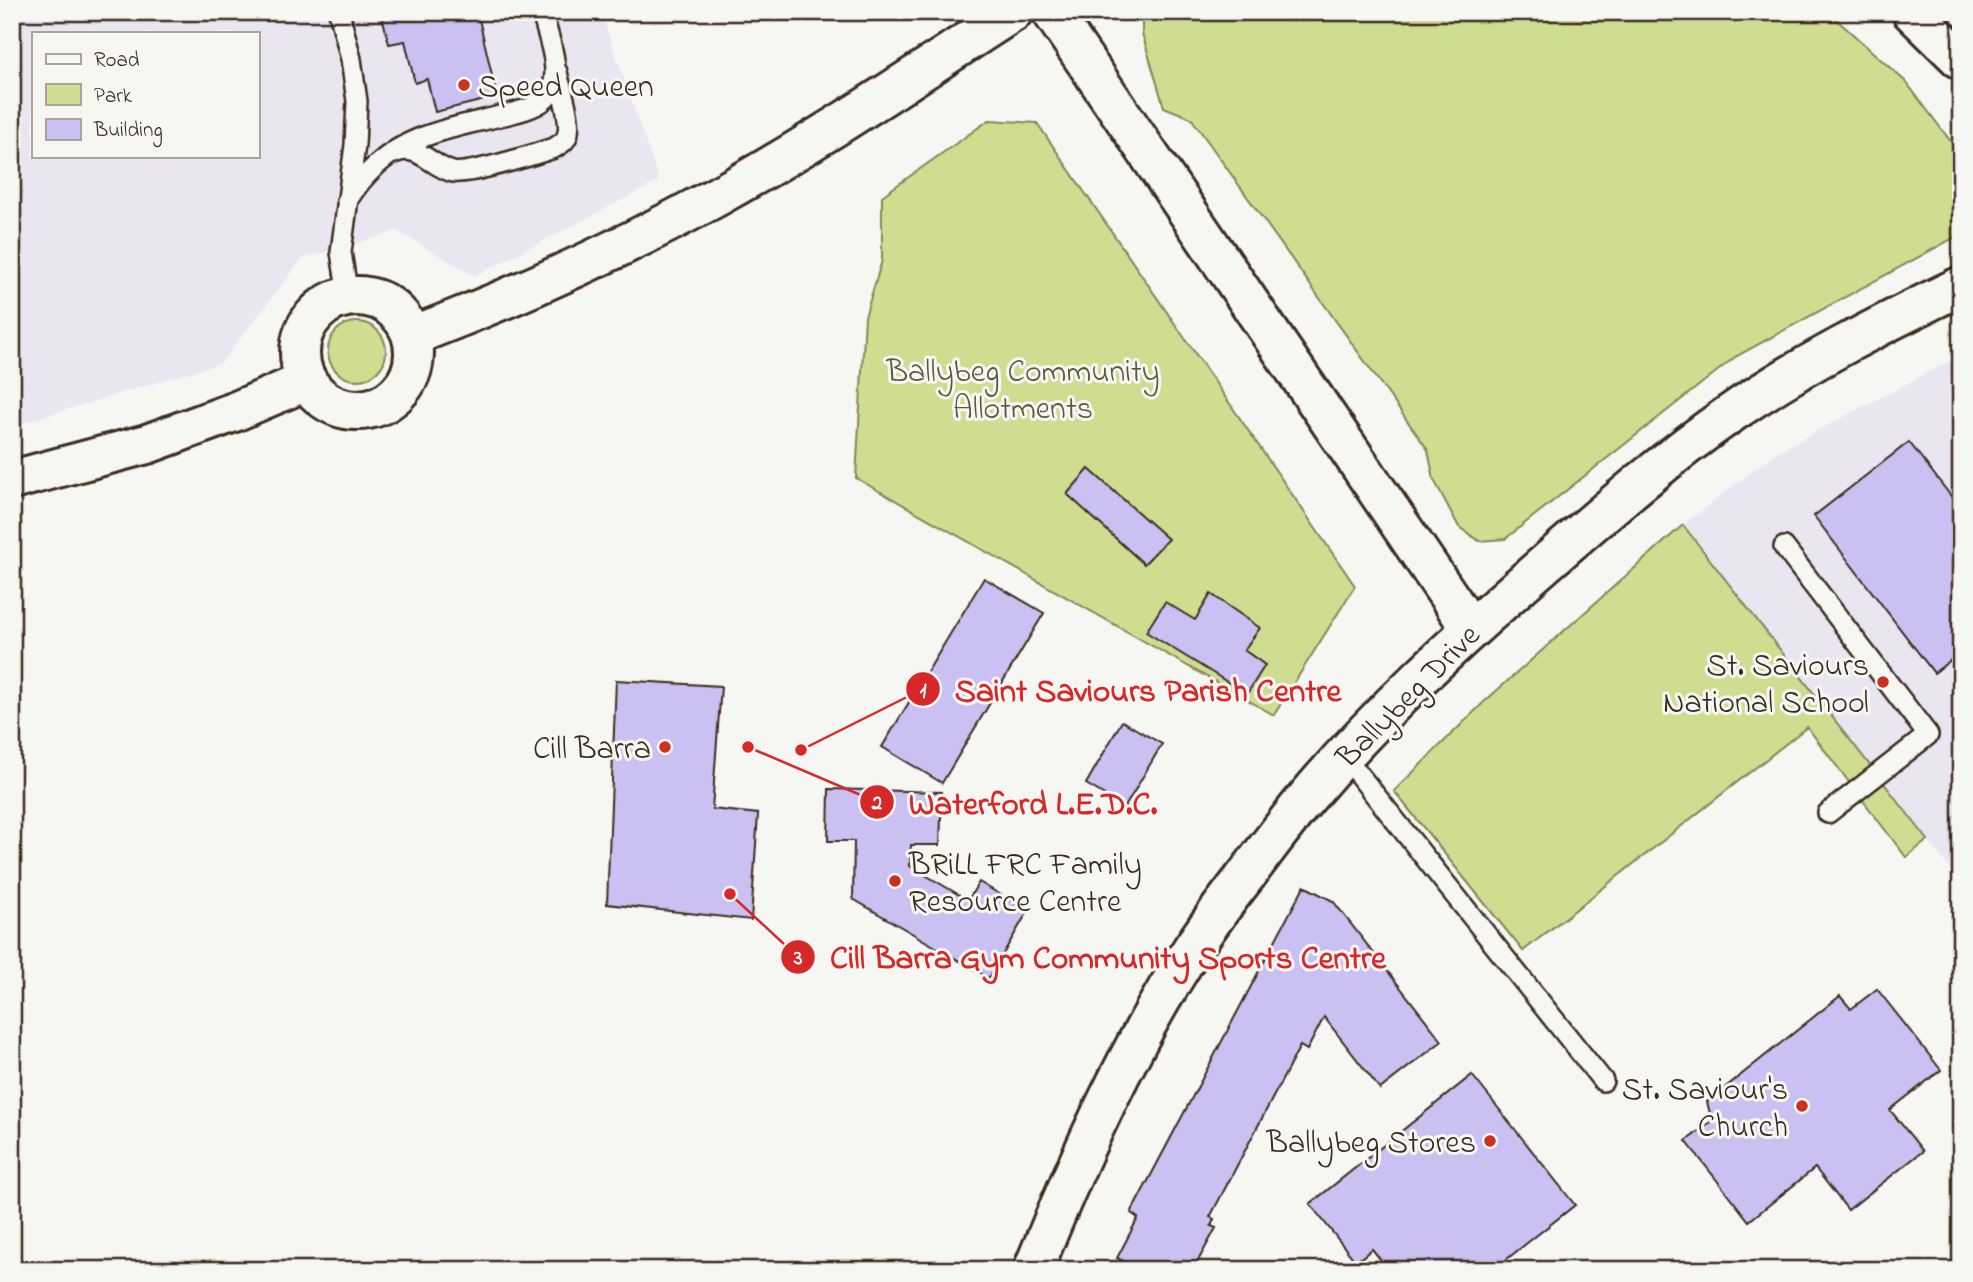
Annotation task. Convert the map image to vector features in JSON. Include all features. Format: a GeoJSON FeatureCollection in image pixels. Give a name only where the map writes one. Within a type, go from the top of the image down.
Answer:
{"type":"FeatureCollection","features":[{"type":"Feature","properties":{"kind":"street"},"geometry":{"type":"LineString","coordinates":[[412,336],[541,285],[673,221],[814,140],[1013,12]]}},
{"type":"Feature","properties":{"kind":"street"},"geometry":{"type":"LineString","coordinates":[[1052,12],[1471,629]]}},
{"type":"Feature","properties":{"kind":"street"},"geometry":{"type":"LineString","coordinates":[[1912,12],[1961,60]]}},
{"type":"Feature","properties":{"kind":"street","name":"Ballybeg Drive"},"geometry":{"type":"LineString","coordinates":[[1033,1270],[1104,1109],[1194,946],[1305,800],[1344,756],[1471,629],[1640,483],[1732,413],[1837,349],[1961,286]]}},
{"type":"Feature","properties":{"kind":"street"},"geometry":{"type":"LineString","coordinates":[[348,296],[365,296],[380,300],[394,309],[405,321],[412,336],[414,354],[411,373],[402,389],[387,401],[370,409],[352,410],[333,405],[318,396],[306,381],[300,363],[300,345],[305,327],[316,312],[330,301],[348,296]]}},
{"type":"Feature","properties":{"kind":"street"},"geometry":{"type":"LineString","coordinates":[[12,480],[147,444],[234,412],[306,381]]}},
{"type":"Feature","properties":{"kind":"lane"},"geometry":{"type":"LineString","coordinates":[[339,12],[351,59],[357,102],[355,145],[341,252],[348,296]]}},
{"type":"Feature","properties":{"kind":"lane"},"geometry":{"type":"LineString","coordinates":[[390,155],[401,150],[411,150],[440,167],[460,173],[554,148],[564,141],[568,125],[542,12]]}},
{"type":"Feature","properties":{"kind":"lane"},"geometry":{"type":"LineString","coordinates":[[347,201],[368,172],[410,143],[428,135],[535,106],[542,101],[552,90],[555,75],[552,54]]}},
{"type":"Feature","properties":{"kind":"lane"},"geometry":{"type":"LineString","coordinates":[[1784,547],[1928,735],[1828,813]]}},
{"type":"Feature","properties":{"kind":"lane"},"geometry":{"type":"LineString","coordinates":[[1344,756],[1603,1081]]}},
{"type":"Feature","properties":{"kind":"shaded area"},"geometry":{"type":"Polygon","coordinates":[[[12,12],[601,12],[659,181],[475,276],[397,231],[302,259],[221,363],[12,426],[12,12]]]}},
{"type":"Feature","properties":{"kind":"shaded area","name":"St. Saviours National School"},"geometry":{"type":"Polygon","coordinates":[[[1961,355],[1961,883],[1683,525],[1777,452],[1961,355]]]}},
{"type":"Feature","properties":{"kind":"green space"},"geometry":{"type":"Polygon","coordinates":[[[1142,12],[1828,12],[1906,82],[1961,155],[1961,234],[1735,357],[1505,539],[1479,541],[1459,527],[1434,480],[1428,450],[1191,118],[1164,107],[1142,33],[1142,12]]]}},
{"type":"Feature","properties":{"kind":"green space","name":"Ballybeg Community Allotments"},"geometry":{"type":"Polygon","coordinates":[[[989,120],[1037,123],[1355,586],[1274,715],[856,478],[865,317],[882,260],[882,196],[989,120]]]}},
{"type":"Feature","properties":{"kind":"green space"},"geometry":{"type":"Polygon","coordinates":[[[351,322],[363,322],[378,330],[386,345],[386,357],[378,372],[363,380],[351,380],[336,372],[328,357],[328,345],[336,330],[351,322]]]}},
{"type":"Feature","properties":{"kind":"green space"},"geometry":{"type":"Polygon","coordinates":[[[1683,525],[1928,840],[1906,857],[1807,727],[1523,951],[1394,791],[1484,702],[1683,525]]]}},
{"type":"Feature","properties":{"kind":"building"},"geometry":{"type":"Polygon","coordinates":[[[381,12],[507,12],[479,19],[497,97],[435,112],[427,79],[415,83],[405,41],[389,44],[381,12]]]}},
{"type":"Feature","properties":{"kind":"building"},"geometry":{"type":"Polygon","coordinates":[[[1909,442],[1961,509],[1961,652],[1934,673],[1814,516],[1909,442]]]}},
{"type":"Feature","properties":{"kind":"building"},"geometry":{"type":"Polygon","coordinates":[[[1089,469],[1168,539],[1144,564],[1067,494],[1089,469]]]}},
{"type":"Feature","properties":{"kind":"building"},"geometry":{"type":"Polygon","coordinates":[[[984,578],[1044,613],[942,783],[882,747],[984,578]]]}},
{"type":"Feature","properties":{"kind":"building"},"geometry":{"type":"Polygon","coordinates":[[[1211,594],[1260,628],[1244,650],[1265,665],[1247,694],[1146,632],[1165,602],[1195,620],[1211,594]]]}},
{"type":"Feature","properties":{"kind":"building","name":"Cill Barra"},"geometry":{"type":"Polygon","coordinates":[[[616,680],[721,686],[712,809],[758,814],[751,920],[607,904],[616,680]]]}},
{"type":"Feature","properties":{"kind":"building"},"geometry":{"type":"Polygon","coordinates":[[[1122,721],[1162,744],[1125,807],[1086,784],[1122,721]]]}},
{"type":"Feature","properties":{"kind":"building"},"geometry":{"type":"Polygon","coordinates":[[[829,789],[942,792],[940,845],[911,845],[910,866],[968,900],[979,882],[1028,911],[989,978],[853,899],[854,841],[828,841],[829,789]]]}},
{"type":"Feature","properties":{"kind":"building"},"geometry":{"type":"Polygon","coordinates":[[[1304,886],[1333,901],[1442,1041],[1380,1089],[1324,1017],[1307,1050],[1300,1046],[1210,1217],[1214,1219],[1211,1226],[1216,1228],[1193,1270],[1144,1270],[1135,1267],[1117,1258],[1138,1218],[1131,1213],[1304,886]]]}},
{"type":"Feature","properties":{"kind":"building","name":"St. Saviour's Church"},"geometry":{"type":"Polygon","coordinates":[[[1877,989],[1941,1070],[1890,1110],[1923,1151],[1848,1210],[1815,1168],[1749,1221],[1686,1141],[1712,1121],[1707,1102],[1840,996],[1851,1009],[1877,989]]]}},
{"type":"Feature","properties":{"kind":"building"},"geometry":{"type":"Polygon","coordinates":[[[1472,1075],[1575,1205],[1493,1270],[1412,1270],[1409,1266],[1405,1270],[1389,1270],[1372,1249],[1356,1262],[1310,1204],[1472,1075]]]}},
{"type":"Feature","properties":{"kind":"place","name":"Speed Queen"},"geometry":{"type":"Point","coordinates":[464,85]}},
{"type":"Feature","properties":{"kind":"place","name":"St. Saviours National School"},"geometry":{"type":"Point","coordinates":[1883,682]}},
{"type":"Feature","properties":{"kind":"place","name":"Cill Barra"},"geometry":{"type":"Point","coordinates":[665,747]}},
{"type":"Feature","properties":{"kind":"place","name":"Waterford L.E.D.C."},"geometry":{"type":"Point","coordinates":[748,747]}},
{"type":"Feature","properties":{"kind":"place","name":"Saint Saviours Parish Centre"},"geometry":{"type":"Point","coordinates":[801,750]}},
{"type":"Feature","properties":{"kind":"place","name":"BRiLL FRC Family Resource Centre"},"geometry":{"type":"Point","coordinates":[895,881]}},
{"type":"Feature","properties":{"kind":"place","name":"Cill Barra Gym Community Sports Centre"},"geometry":{"type":"Point","coordinates":[730,894]}},
{"type":"Feature","properties":{"kind":"place","name":"St. Saviour's Church"},"geometry":{"type":"Point","coordinates":[1802,1106]}},
{"type":"Feature","properties":{"kind":"place","name":"Ballybeg Stores"},"geometry":{"type":"Point","coordinates":[1490,1141]}}]}
